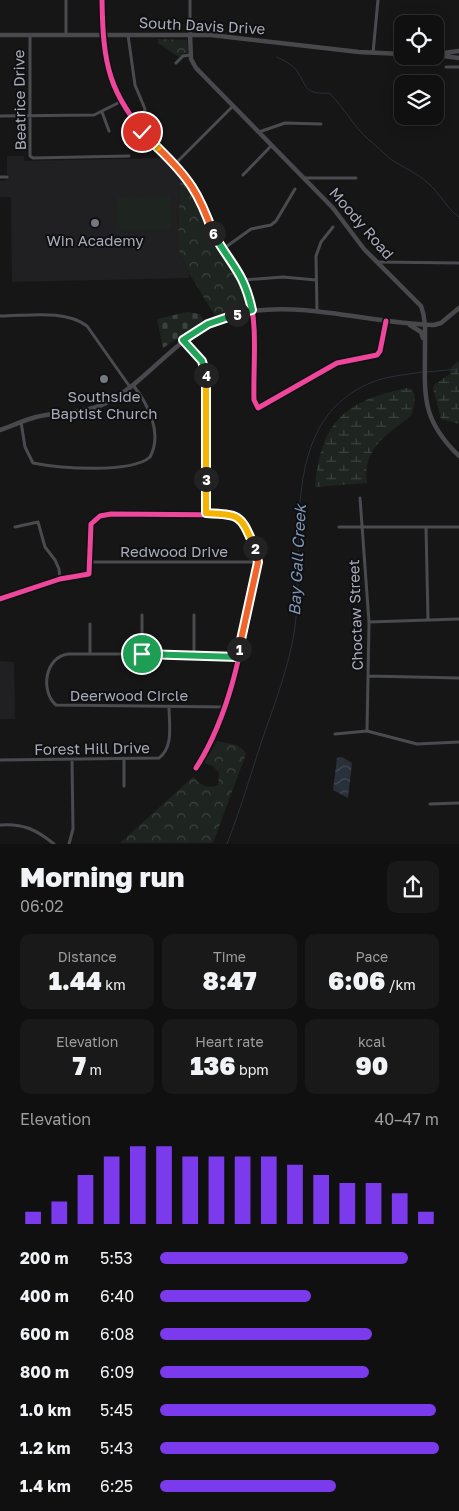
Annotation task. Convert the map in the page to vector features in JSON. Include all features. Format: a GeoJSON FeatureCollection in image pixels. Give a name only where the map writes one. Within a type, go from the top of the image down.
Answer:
{"type":"FeatureCollection","features":[{"type":"Feature","properties":{"kind":"street"},"geometry":{"type":"LineString","coordinates":[[66,0],[66,34]]}},
{"type":"Feature","properties":{"kind":"street"},"geometry":{"type":"LineString","coordinates":[[102,0],[103,34],[110,78],[120,102],[136,125],[186,177],[202,201],[214,234],[244,280],[252,310],[254,400],[258,408],[337,363],[376,355],[380,351],[386,321]]}},
{"type":"Feature","properties":{"kind":"street"},"geometry":{"type":"LineString","coordinates":[[176,63],[184,56],[190,55],[190,0]]}},
{"type":"Feature","properties":{"kind":"street"},"geometry":{"type":"LineString","coordinates":[[373,52],[378,0]]}},
{"type":"Feature","properties":{"kind":"street"},"geometry":{"type":"LineString","coordinates":[[128,34],[135,85],[145,109],[142,120],[136,125]]}},
{"type":"Feature","properties":{"kind":"street","name":"South Davis Drive"},"geometry":{"type":"LineString","coordinates":[[0,35],[190,34],[394,53]]}},
{"type":"Feature","properties":{"kind":"street","name":"Beatrice Drive"},"geometry":{"type":"LineString","coordinates":[[30,35],[29,154],[31,157],[129,156]]}},
{"type":"Feature","properties":{"kind":"street"},"geometry":{"type":"LineString","coordinates":[[444,53],[459,51]]}},
{"type":"Feature","properties":{"kind":"street","name":"Moody Road"},"geometry":{"type":"LineString","coordinates":[[190,55],[196,68],[333,208],[364,248],[417,301],[423,312],[425,325],[425,388],[431,420],[439,434],[459,456]]}},
{"type":"Feature","properties":{"kind":"street"},"geometry":{"type":"LineString","coordinates":[[444,56],[459,58]]}},
{"type":"Feature","properties":{"kind":"street"},"geometry":{"type":"LineString","coordinates":[[446,67],[459,67]]}},
{"type":"Feature","properties":{"kind":"street"},"geometry":{"type":"LineString","coordinates":[[0,116],[90,116],[120,102]]}},
{"type":"Feature","properties":{"kind":"street"},"geometry":{"type":"LineString","coordinates":[[175,164],[233,106]]}},
{"type":"Feature","properties":{"kind":"street"},"geometry":{"type":"LineString","coordinates":[[102,112],[109,131]]}},
{"type":"Feature","properties":{"kind":"street"},"geometry":{"type":"LineString","coordinates":[[258,133],[285,123],[321,124]]}},
{"type":"Feature","properties":{"kind":"street"},"geometry":{"type":"LineString","coordinates":[[242,175],[272,146]]}},
{"type":"Feature","properties":{"kind":"street"},"geometry":{"type":"LineString","coordinates":[[0,177],[7,177]]}},
{"type":"Feature","properties":{"kind":"street"},"geometry":{"type":"LineString","coordinates":[[303,178],[356,178]]}},
{"type":"Feature","properties":{"kind":"street"},"geometry":{"type":"LineString","coordinates":[[223,249],[251,228],[271,226],[295,189]]}},
{"type":"Feature","properties":{"kind":"street"},"geometry":{"type":"LineString","coordinates":[[317,312],[318,248],[333,227]]}},
{"type":"Feature","properties":{"kind":"street"},"geometry":{"type":"LineString","coordinates":[[377,262],[459,263]]}},
{"type":"Feature","properties":{"kind":"street"},"geometry":{"type":"LineString","coordinates":[[244,280],[283,277],[316,280]]}},
{"type":"Feature","properties":{"kind":"street"},"geometry":{"type":"LineString","coordinates":[[0,430],[36,417],[93,408],[104,404],[132,386],[183,340],[219,319],[252,310],[282,309],[317,312],[425,325],[441,323],[459,308]]}},
{"type":"Feature","properties":{"kind":"street"},"geometry":{"type":"LineString","coordinates":[[0,316],[51,316],[79,319],[88,326],[150,409],[154,444],[150,456],[137,463],[109,467],[62,467],[33,464],[25,447],[21,422]]}},
{"type":"Feature","properties":{"kind":"street"},"geometry":{"type":"LineString","coordinates":[[409,324],[421,332],[425,343]]}},
{"type":"Feature","properties":{"kind":"street"},"geometry":{"type":"LineString","coordinates":[[183,340],[202,361],[206,369],[206,513]]}},
{"type":"Feature","properties":{"kind":"street","name":"Choctaw Street"},"geometry":{"type":"LineString","coordinates":[[360,498],[369,622],[367,731]]}},
{"type":"Feature","properties":{"kind":"street"},"geometry":{"type":"LineString","coordinates":[[0,599],[60,579],[89,574],[90,524],[100,516],[111,514],[206,513],[235,515],[244,522],[258,553],[258,562],[226,706],[213,739],[196,768]]}},
{"type":"Feature","properties":{"kind":"street"},"geometry":{"type":"LineString","coordinates":[[15,527],[38,522],[45,547],[59,569],[60,579]]}},
{"type":"Feature","properties":{"kind":"street"},"geometry":{"type":"LineString","coordinates":[[339,527],[459,527]]}},
{"type":"Feature","properties":{"kind":"street"},"geometry":{"type":"LineString","coordinates":[[426,527],[428,619]]}},
{"type":"Feature","properties":{"kind":"street","name":"Redwood Drive"},"geometry":{"type":"LineString","coordinates":[[90,562],[258,562]]}},
{"type":"Feature","properties":{"kind":"street"},"geometry":{"type":"LineString","coordinates":[[142,615],[142,654]]}},
{"type":"Feature","properties":{"kind":"street"},"geometry":{"type":"LineString","coordinates":[[194,615],[194,654]]}},
{"type":"Feature","properties":{"kind":"street"},"geometry":{"type":"LineString","coordinates":[[369,622],[459,619]]}},
{"type":"Feature","properties":{"kind":"street"},"geometry":{"type":"LineString","coordinates":[[90,624],[90,654]]}},
{"type":"Feature","properties":{"kind":"street","name":"Deerwood Circle"},"geometry":{"type":"LineString","coordinates":[[226,706],[56,705],[48,693],[48,673],[52,661],[62,655],[194,654],[238,657]]}},
{"type":"Feature","properties":{"kind":"street"},"geometry":{"type":"LineString","coordinates":[[369,676],[459,678]]}},
{"type":"Feature","properties":{"kind":"street","name":"Forest Hill Drive"},"geometry":{"type":"LineString","coordinates":[[0,760],[159,758],[166,752],[170,736],[169,707]]}},
{"type":"Feature","properties":{"kind":"street"},"geometry":{"type":"LineString","coordinates":[[335,734],[367,731],[417,744],[459,742]]}},
{"type":"Feature","properties":{"kind":"street"},"geometry":{"type":"LineString","coordinates":[[124,759],[124,786]]}},
{"type":"Feature","properties":{"kind":"street"},"geometry":{"type":"LineString","coordinates":[[69,844],[73,829],[72,760]]}},
{"type":"Feature","properties":{"kind":"street"},"geometry":{"type":"LineString","coordinates":[[430,804],[459,803]]}},
{"type":"Feature","properties":{"kind":"street"},"geometry":{"type":"LineString","coordinates":[[0,825],[24,826],[37,830],[54,844]]}},
{"type":"Feature","properties":{"kind":"shaded area","name":"Win Academy"},"geometry":{"type":"Polygon","coordinates":[[[7,156],[24,156],[24,161],[163,158],[180,176],[178,249],[190,275],[189,278],[12,282],[11,197],[0,197],[0,181],[7,180],[7,156]]]}},
{"type":"Feature","properties":{"kind":"shaded area"},"geometry":{"type":"Polygon","coordinates":[[[0,661],[14,662],[15,719],[0,719],[0,661]]]}},
{"type":"Feature","properties":{"kind":"green space"},"geometry":{"type":"Polygon","coordinates":[[[158,39],[187,40],[188,52],[179,57],[158,43],[158,39]]]}},
{"type":"Feature","properties":{"kind":"green space"},"geometry":{"type":"Polygon","coordinates":[[[180,176],[201,201],[213,235],[237,268],[248,294],[251,310],[217,319],[190,275],[178,249],[180,176]]]}},
{"type":"Feature","properties":{"kind":"green space"},"geometry":{"type":"Polygon","coordinates":[[[170,196],[171,230],[118,231],[117,198],[170,196]]]}},
{"type":"Feature","properties":{"kind":"green space"},"geometry":{"type":"Polygon","coordinates":[[[187,312],[200,314],[204,322],[163,348],[157,319],[187,312]]]}},
{"type":"Feature","properties":{"kind":"green space"},"geometry":{"type":"Polygon","coordinates":[[[459,361],[459,424],[441,419],[433,388],[435,384],[450,374],[451,367],[459,361]]]}},
{"type":"Feature","properties":{"kind":"green space"},"geometry":{"type":"Polygon","coordinates":[[[407,388],[412,389],[415,399],[411,416],[385,436],[372,451],[366,471],[367,483],[315,487],[323,446],[330,431],[340,418],[352,408],[367,400],[385,393],[407,388]]]}},
{"type":"Feature","properties":{"kind":"green space"},"geometry":{"type":"Polygon","coordinates":[[[217,741],[236,745],[244,750],[246,754],[213,843],[120,843],[193,777],[204,786],[218,785],[219,773],[213,766],[204,763],[217,741]]]}},
{"type":"Feature","properties":{"kind":"water"},"geometry":{"type":"Polygon","coordinates":[[[342,757],[352,763],[348,798],[333,790],[337,758],[342,757]]]}},
{"type":"Feature","properties":{"kind":"waterway"},"geometry":{"type":"LineString","coordinates":[[277,57],[297,71],[308,89],[315,92],[329,93],[369,140],[392,160],[428,183],[459,217]]}},
{"type":"Feature","properties":{"kind":"waterway","name":"Bay Gall Creek"},"geometry":{"type":"LineString","coordinates":[[426,372],[459,369]]}},
{"type":"Feature","properties":{"kind":"waterway","name":"Bay Gall Creek"},"geometry":{"type":"LineString","coordinates":[[227,844],[279,691],[293,639],[297,606],[301,495],[307,460],[319,429],[339,403],[370,383],[389,377],[422,372]]}},
{"type":"Feature","properties":{"kind":"cycle path"},"geometry":{"type":"LineString","coordinates":[[102,0],[104,42],[111,77],[117,93],[137,125],[183,172],[192,184],[214,235],[246,286],[252,307],[255,347],[254,400],[258,408],[337,363],[377,355],[380,351],[386,321]]}},
{"type":"Feature","properties":{"kind":"cycle path"},"geometry":{"type":"LineString","coordinates":[[0,599],[60,579],[89,574],[91,524],[100,516],[111,514],[235,515],[244,522],[258,553],[258,562],[243,641],[220,720],[196,768]]}},
{"type":"Feature","properties":{"kind":"place","name":"Win Academy"},"geometry":{"type":"Point","coordinates":[95,223]}},
{"type":"Feature","properties":{"kind":"place","name":"Southside Baptist Church"},"geometry":{"type":"Point","coordinates":[104,379]}},
{"type":"Feature","properties":{"kind":"route"},"geometry":{"type":"LineString","coordinates":[[142,132],[175,164],[193,187],[202,201],[214,234],[244,280],[248,293],[252,310],[219,319],[183,340],[202,361],[206,369],[206,513],[235,515],[244,522],[258,553],[258,562],[238,657],[194,654],[142,654]]}}]}
